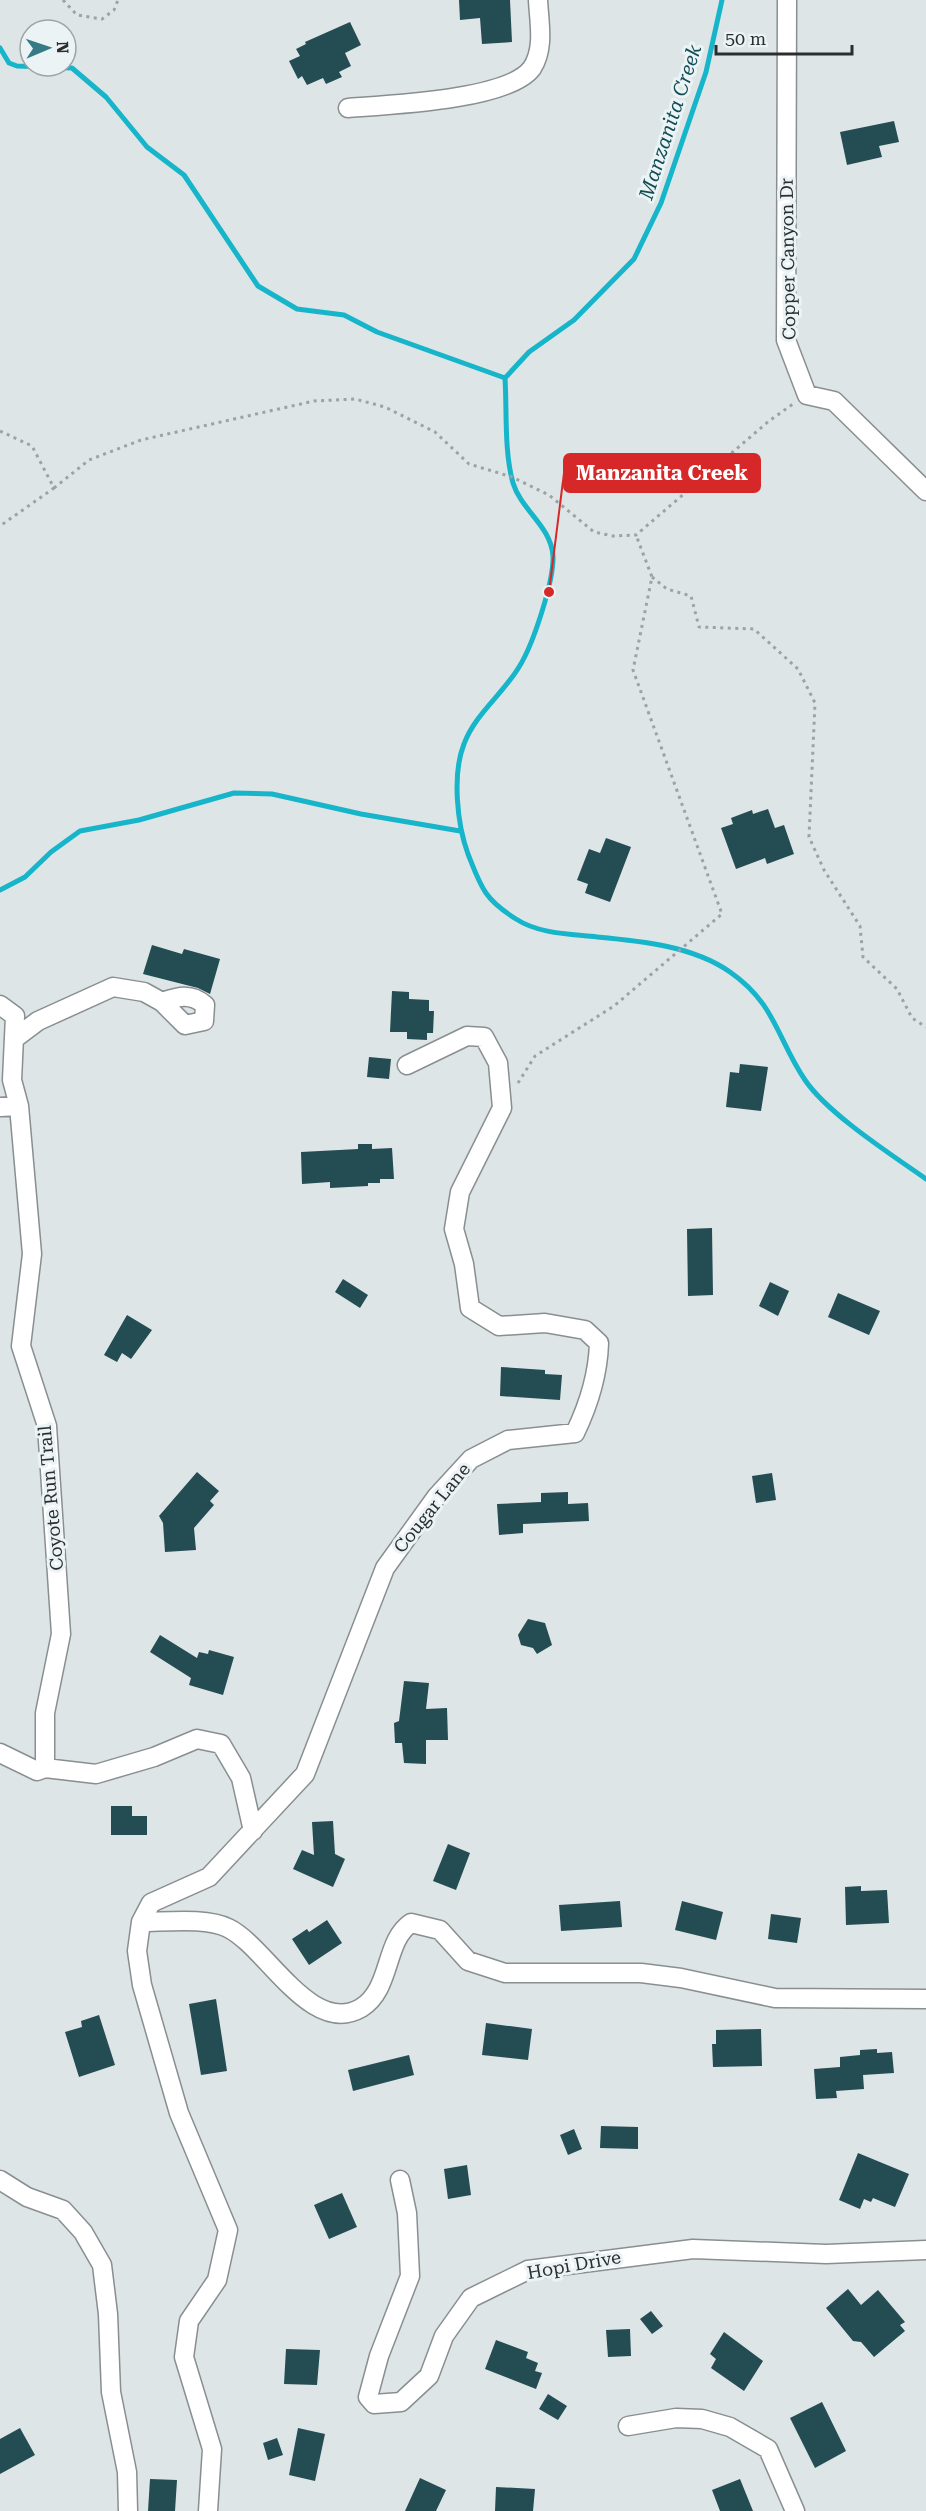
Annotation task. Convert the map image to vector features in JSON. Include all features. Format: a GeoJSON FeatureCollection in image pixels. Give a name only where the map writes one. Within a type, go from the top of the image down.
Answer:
{"type":"FeatureCollection","features":[{"type":"Feature","properties":{"kind":"street"},"geometry":{"type":"LineString","coordinates":[[348,108],[438,100],[499,88],[531,69],[541,45],[538,0]]}},
{"type":"Feature","properties":{"kind":"street","name":"Copper Canyon Dr"},"geometry":{"type":"LineString","coordinates":[[787,0],[786,340],[807,395]]}},
{"type":"Feature","properties":{"kind":"street"},"geometry":{"type":"LineString","coordinates":[[807,395],[834,401],[926,491]]}},
{"type":"Feature","properties":{"kind":"street"},"geometry":{"type":"LineString","coordinates":[[14,1039],[38,1021],[113,987],[144,992],[162,1002]]}},
{"type":"Feature","properties":{"kind":"street","name":"Coyote Run Trail"},"geometry":{"type":"LineString","coordinates":[[0,1005],[15,1016],[12,1080],[19,1106],[32,1254],[21,1346],[47,1426],[61,1634],[45,1713],[41,1770]]}},
{"type":"Feature","properties":{"kind":"street"},"geometry":{"type":"LineString","coordinates":[[407,1065],[467,1036],[484,1038],[498,1063],[502,1108]]}},
{"type":"Feature","properties":{"kind":"street"},"geometry":{"type":"LineString","coordinates":[[0,1107],[19,1106]]}},
{"type":"Feature","properties":{"kind":"street","name":"Cougar Lane"},"geometry":{"type":"LineString","coordinates":[[141,1922],[151,1903],[209,1877],[305,1774],[384,1568],[437,1496],[471,1459],[508,1440],[575,1434],[588,1407],[598,1371],[598,1343],[585,1330],[545,1323],[499,1326],[470,1308],[464,1264],[454,1229],[460,1192],[502,1108]]}},
{"type":"Feature","properties":{"kind":"street"},"geometry":{"type":"LineString","coordinates":[[0,1753],[41,1770],[96,1774],[154,1757],[197,1739],[221,1744],[241,1778],[253,1831]]}},
{"type":"Feature","properties":{"kind":"street"},"geometry":{"type":"LineString","coordinates":[[208,2511],[213,2449],[184,2357],[189,2321],[217,2280],[228,2230],[179,2114],[142,1985],[137,1951],[141,1922],[189,1921],[227,1927],[250,1942],[281,1977],[316,2007],[342,2014],[362,2007],[381,1984],[402,1929],[411,1923],[440,1930],[468,1961],[505,1973],[641,1973],[681,1978],[775,1998],[926,1999]]}},
{"type":"Feature","properties":{"kind":"street"},"geometry":{"type":"LineString","coordinates":[[0,2180],[27,2197],[63,2210],[83,2232],[102,2265],[108,2314],[111,2392],[127,2472],[128,2511]]}},
{"type":"Feature","properties":{"kind":"street","name":"Hopi Drive"},"geometry":{"type":"LineString","coordinates":[[400,2180],[407,2213],[410,2276],[376,2366],[368,2397],[374,2404],[401,2402],[429,2376],[444,2336],[471,2298],[528,2270],[693,2249],[826,2254],[926,2250]]}},
{"type":"Feature","properties":{"kind":"street"},"geometry":{"type":"LineString","coordinates":[[628,2426],[676,2418],[702,2419],[730,2427],[768,2449],[795,2511]]}},
{"type":"Feature","properties":{"kind":"path"},"geometry":{"type":"LineString","coordinates":[[63,0],[77,15],[102,19],[114,10],[118,0]]}},
{"type":"Feature","properties":{"kind":"path"},"geometry":{"type":"LineString","coordinates":[[0,526],[89,460],[141,440],[314,401],[355,399],[385,407],[435,432],[469,464],[512,477],[549,495],[594,532],[613,536],[636,535],[769,421],[807,395]]}},
{"type":"Feature","properties":{"kind":"path"},"geometry":{"type":"LineString","coordinates":[[0,431],[32,446],[54,488]]}},
{"type":"Feature","properties":{"kind":"path"},"geometry":{"type":"LineString","coordinates":[[636,535],[652,577],[667,589],[691,596],[699,627],[754,629],[798,669],[815,703],[809,837],[824,870],[860,926],[863,957],[897,989],[912,1018],[926,1027]]}},
{"type":"Feature","properties":{"kind":"path"},"geometry":{"type":"LineString","coordinates":[[502,1108],[535,1056],[614,1006],[722,914],[633,670],[652,577]]}},
{"type":"Feature","properties":{"kind":"building"},"geometry":{"type":"Polygon","coordinates":[[[459,0],[510,0],[512,42],[482,44],[480,18],[460,20],[459,0]]]}},
{"type":"Feature","properties":{"kind":"building"},"geometry":{"type":"Polygon","coordinates":[[[350,22],[361,45],[345,53],[351,66],[339,72],[342,77],[326,84],[323,78],[307,85],[302,76],[298,79],[289,61],[300,56],[296,49],[306,44],[305,42],[350,22]]]}},
{"type":"Feature","properties":{"kind":"building"},"geometry":{"type":"Polygon","coordinates":[[[894,121],[899,142],[879,146],[882,157],[847,165],[840,132],[894,121]]]}},
{"type":"Feature","properties":{"kind":"building"},"geometry":{"type":"Polygon","coordinates":[[[768,809],[775,828],[784,825],[794,854],[767,864],[765,858],[736,869],[721,828],[733,824],[731,818],[752,810],[753,814],[768,809]]]}},
{"type":"Feature","properties":{"kind":"building"},"geometry":{"type":"Polygon","coordinates":[[[606,838],[631,847],[610,902],[585,893],[588,884],[577,880],[589,849],[600,853],[606,838]]]}},
{"type":"Feature","properties":{"kind":"building"},"geometry":{"type":"Polygon","coordinates":[[[152,945],[182,954],[184,949],[220,959],[210,994],[198,988],[143,974],[152,945]]]}},
{"type":"Feature","properties":{"kind":"building"},"geometry":{"type":"Polygon","coordinates":[[[392,991],[409,992],[409,999],[429,1000],[429,1011],[434,1011],[433,1033],[427,1033],[427,1040],[407,1039],[407,1032],[390,1032],[392,991]]]}},
{"type":"Feature","properties":{"kind":"building"},"geometry":{"type":"Polygon","coordinates":[[[369,1057],[391,1059],[389,1079],[367,1077],[369,1057]]]}},
{"type":"Feature","properties":{"kind":"building"},"geometry":{"type":"Polygon","coordinates":[[[740,1064],[768,1067],[761,1111],[726,1107],[730,1072],[739,1073],[740,1064]]]}},
{"type":"Feature","properties":{"kind":"building"},"geometry":{"type":"Polygon","coordinates":[[[358,1144],[372,1144],[372,1149],[392,1148],[394,1179],[380,1179],[380,1183],[368,1183],[368,1186],[330,1188],[330,1182],[302,1184],[301,1152],[358,1149],[358,1144]]]}},
{"type":"Feature","properties":{"kind":"building"},"geometry":{"type":"Polygon","coordinates":[[[712,1228],[713,1295],[688,1296],[687,1229],[712,1228]]]}},
{"type":"Feature","properties":{"kind":"building"},"geometry":{"type":"Polygon","coordinates":[[[343,1279],[368,1295],[360,1308],[335,1292],[343,1279]]]}},
{"type":"Feature","properties":{"kind":"building"},"geometry":{"type":"Polygon","coordinates":[[[770,1282],[789,1291],[778,1316],[759,1306],[770,1282]]]}},
{"type":"Feature","properties":{"kind":"building"},"geometry":{"type":"Polygon","coordinates":[[[838,1293],[880,1311],[869,1335],[828,1317],[838,1293]]]}},
{"type":"Feature","properties":{"kind":"building"},"geometry":{"type":"Polygon","coordinates":[[[127,1315],[152,1330],[131,1359],[122,1353],[117,1362],[104,1355],[127,1315]]]}},
{"type":"Feature","properties":{"kind":"building"},"geometry":{"type":"Polygon","coordinates":[[[501,1367],[545,1370],[545,1374],[562,1375],[560,1400],[500,1396],[501,1367]]]}},
{"type":"Feature","properties":{"kind":"building"},"geometry":{"type":"Polygon","coordinates":[[[197,1472],[219,1491],[210,1501],[214,1505],[194,1528],[196,1550],[165,1552],[163,1523],[159,1516],[197,1472]]]}},
{"type":"Feature","properties":{"kind":"building"},"geometry":{"type":"Polygon","coordinates":[[[772,1473],[776,1500],[756,1503],[752,1476],[772,1473]]]}},
{"type":"Feature","properties":{"kind":"building"},"geometry":{"type":"Polygon","coordinates":[[[568,1492],[568,1504],[588,1503],[589,1521],[523,1524],[523,1533],[499,1535],[497,1504],[541,1502],[541,1493],[568,1492]]]}},
{"type":"Feature","properties":{"kind":"building"},"geometry":{"type":"Polygon","coordinates":[[[528,1619],[545,1623],[552,1645],[537,1654],[533,1648],[521,1645],[518,1635],[528,1619]]]}},
{"type":"Feature","properties":{"kind":"building"},"geometry":{"type":"Polygon","coordinates":[[[160,1635],[197,1658],[199,1652],[208,1654],[209,1650],[234,1657],[223,1695],[189,1685],[191,1678],[150,1652],[160,1635]]]}},
{"type":"Feature","properties":{"kind":"building"},"geometry":{"type":"Polygon","coordinates":[[[404,1681],[429,1683],[426,1709],[447,1708],[448,1740],[426,1740],[426,1764],[404,1763],[402,1743],[395,1743],[394,1723],[399,1721],[404,1681]]]}},
{"type":"Feature","properties":{"kind":"building"},"geometry":{"type":"Polygon","coordinates":[[[111,1806],[132,1806],[132,1816],[147,1816],[147,1835],[111,1835],[111,1806]]]}},
{"type":"Feature","properties":{"kind":"building"},"geometry":{"type":"Polygon","coordinates":[[[333,1821],[335,1854],[345,1859],[333,1887],[293,1869],[302,1850],[314,1855],[312,1822],[333,1821]]]}},
{"type":"Feature","properties":{"kind":"building"},"geometry":{"type":"Polygon","coordinates":[[[448,1844],[470,1853],[456,1890],[433,1881],[448,1844]]]}},
{"type":"Feature","properties":{"kind":"building"},"geometry":{"type":"Polygon","coordinates":[[[861,1886],[861,1891],[887,1890],[889,1923],[846,1925],[845,1887],[861,1886]]]}},
{"type":"Feature","properties":{"kind":"building"},"geometry":{"type":"Polygon","coordinates":[[[620,1901],[622,1927],[561,1931],[559,1905],[620,1901]]]}},
{"type":"Feature","properties":{"kind":"building"},"geometry":{"type":"Polygon","coordinates":[[[682,1901],[723,1912],[716,1940],[675,1930],[682,1901]]]}},
{"type":"Feature","properties":{"kind":"building"},"geometry":{"type":"Polygon","coordinates":[[[771,1914],[801,1918],[797,1943],[768,1939],[771,1914]]]}},
{"type":"Feature","properties":{"kind":"building"},"geometry":{"type":"Polygon","coordinates":[[[327,1920],[342,1943],[309,1965],[292,1939],[307,1929],[309,1932],[327,1920]]]}},
{"type":"Feature","properties":{"kind":"building"},"geometry":{"type":"Polygon","coordinates":[[[216,1999],[227,2071],[201,2075],[189,2004],[216,1999]]]}},
{"type":"Feature","properties":{"kind":"building"},"geometry":{"type":"Polygon","coordinates":[[[99,2015],[115,2065],[79,2077],[65,2032],[82,2027],[81,2021],[99,2015]]]}},
{"type":"Feature","properties":{"kind":"building"},"geometry":{"type":"Polygon","coordinates":[[[486,2023],[532,2029],[528,2060],[482,2055],[486,2023]]]}},
{"type":"Feature","properties":{"kind":"building"},"geometry":{"type":"Polygon","coordinates":[[[761,2029],[762,2066],[713,2067],[712,2044],[716,2044],[716,2030],[761,2029]]]}},
{"type":"Feature","properties":{"kind":"building"},"geometry":{"type":"Polygon","coordinates":[[[877,2049],[877,2053],[892,2052],[894,2073],[863,2075],[864,2089],[836,2091],[837,2098],[816,2099],[814,2069],[840,2067],[840,2057],[860,2055],[860,2050],[877,2049]]]}},
{"type":"Feature","properties":{"kind":"building"},"geometry":{"type":"Polygon","coordinates":[[[409,2055],[414,2075],[353,2091],[348,2070],[409,2055]]]}},
{"type":"Feature","properties":{"kind":"building"},"geometry":{"type":"Polygon","coordinates":[[[601,2126],[638,2127],[638,2149],[600,2148],[601,2126]]]}},
{"type":"Feature","properties":{"kind":"building"},"geometry":{"type":"Polygon","coordinates":[[[574,2129],[582,2149],[568,2155],[560,2135],[574,2129]]]}},
{"type":"Feature","properties":{"kind":"building"},"geometry":{"type":"Polygon","coordinates":[[[858,2153],[909,2174],[895,2207],[873,2198],[871,2202],[864,2199],[860,2209],[839,2200],[858,2153]]]}},
{"type":"Feature","properties":{"kind":"building"},"geometry":{"type":"Polygon","coordinates":[[[467,2165],[471,2195],[448,2199],[444,2169],[467,2165]]]}},
{"type":"Feature","properties":{"kind":"building"},"geometry":{"type":"Polygon","coordinates":[[[342,2193],[357,2227],[329,2239],[314,2205],[342,2193]]]}},
{"type":"Feature","properties":{"kind":"building"},"geometry":{"type":"Polygon","coordinates":[[[848,2289],[861,2305],[878,2290],[905,2322],[900,2325],[905,2331],[874,2357],[861,2342],[853,2341],[826,2308],[848,2289]]]}},
{"type":"Feature","properties":{"kind":"building"},"geometry":{"type":"Polygon","coordinates":[[[651,2311],[663,2326],[652,2334],[640,2319],[651,2311]]]}},
{"type":"Feature","properties":{"kind":"building"},"geometry":{"type":"Polygon","coordinates":[[[630,2329],[631,2356],[608,2357],[606,2330],[630,2329]]]}},
{"type":"Feature","properties":{"kind":"building"},"geometry":{"type":"Polygon","coordinates":[[[724,2332],[763,2361],[744,2391],[711,2368],[716,2359],[710,2354],[724,2332]]]}},
{"type":"Feature","properties":{"kind":"building"},"geometry":{"type":"Polygon","coordinates":[[[496,2340],[528,2352],[526,2358],[538,2363],[535,2371],[542,2373],[536,2389],[485,2369],[496,2340]]]}},
{"type":"Feature","properties":{"kind":"building"},"geometry":{"type":"Polygon","coordinates":[[[286,2349],[320,2350],[317,2385],[284,2384],[286,2349]]]}},
{"type":"Feature","properties":{"kind":"building"},"geometry":{"type":"Polygon","coordinates":[[[548,2394],[567,2406],[558,2420],[539,2409],[548,2394]]]}},
{"type":"Feature","properties":{"kind":"building"},"geometry":{"type":"Polygon","coordinates":[[[822,2402],[846,2451],[815,2468],[790,2418],[822,2402]]]}},
{"type":"Feature","properties":{"kind":"building"},"geometry":{"type":"Polygon","coordinates":[[[20,2428],[35,2455],[0,2474],[0,2439],[20,2428]]]}},
{"type":"Feature","properties":{"kind":"building"},"geometry":{"type":"Polygon","coordinates":[[[298,2428],[325,2434],[315,2481],[289,2475],[298,2428]]]}},
{"type":"Feature","properties":{"kind":"building"},"geometry":{"type":"Polygon","coordinates":[[[277,2438],[283,2455],[268,2460],[263,2443],[277,2438]]]}},
{"type":"Feature","properties":{"kind":"building"},"geometry":{"type":"Polygon","coordinates":[[[420,2478],[446,2490],[436,2511],[405,2511],[420,2478]]]}},
{"type":"Feature","properties":{"kind":"building"},"geometry":{"type":"Polygon","coordinates":[[[150,2479],[177,2480],[175,2511],[148,2511],[150,2479]]]}},
{"type":"Feature","properties":{"kind":"building"},"geometry":{"type":"Polygon","coordinates":[[[740,2479],[753,2511],[720,2511],[712,2490],[740,2479]]]}},
{"type":"Feature","properties":{"kind":"building"},"geometry":{"type":"Polygon","coordinates":[[[496,2487],[535,2489],[533,2511],[495,2511],[496,2487]]]}},
{"type":"Feature","properties":{"kind":"waterway","name":"Manzanita Creek"},"geometry":{"type":"LineString","coordinates":[[722,0],[706,72],[661,203],[634,259],[574,320],[529,352],[505,378],[510,471],[517,493],[542,527],[551,545],[552,567],[542,613],[525,657],[475,723],[464,744],[460,756],[457,784],[461,828],[468,854],[485,891],[505,912],[525,924],[555,932],[666,946],[700,956],[730,972],[745,984],[767,1009],[796,1065],[815,1093],[844,1120],[926,1179]]}},
{"type":"Feature","properties":{"kind":"waterway"},"geometry":{"type":"LineString","coordinates":[[0,48],[9,63],[17,66],[72,68],[106,97],[147,147],[184,175],[258,286],[297,309],[344,315],[377,332],[505,378]]}},
{"type":"Feature","properties":{"kind":"waterway"},"geometry":{"type":"LineString","coordinates":[[0,890],[25,877],[51,852],[80,831],[139,820],[234,793],[272,794],[361,814],[460,831]]}},
{"type":"Feature","properties":{"kind":"place","name":"Manzanita Creek"},"geometry":{"type":"Point","coordinates":[549,592]}}]}
